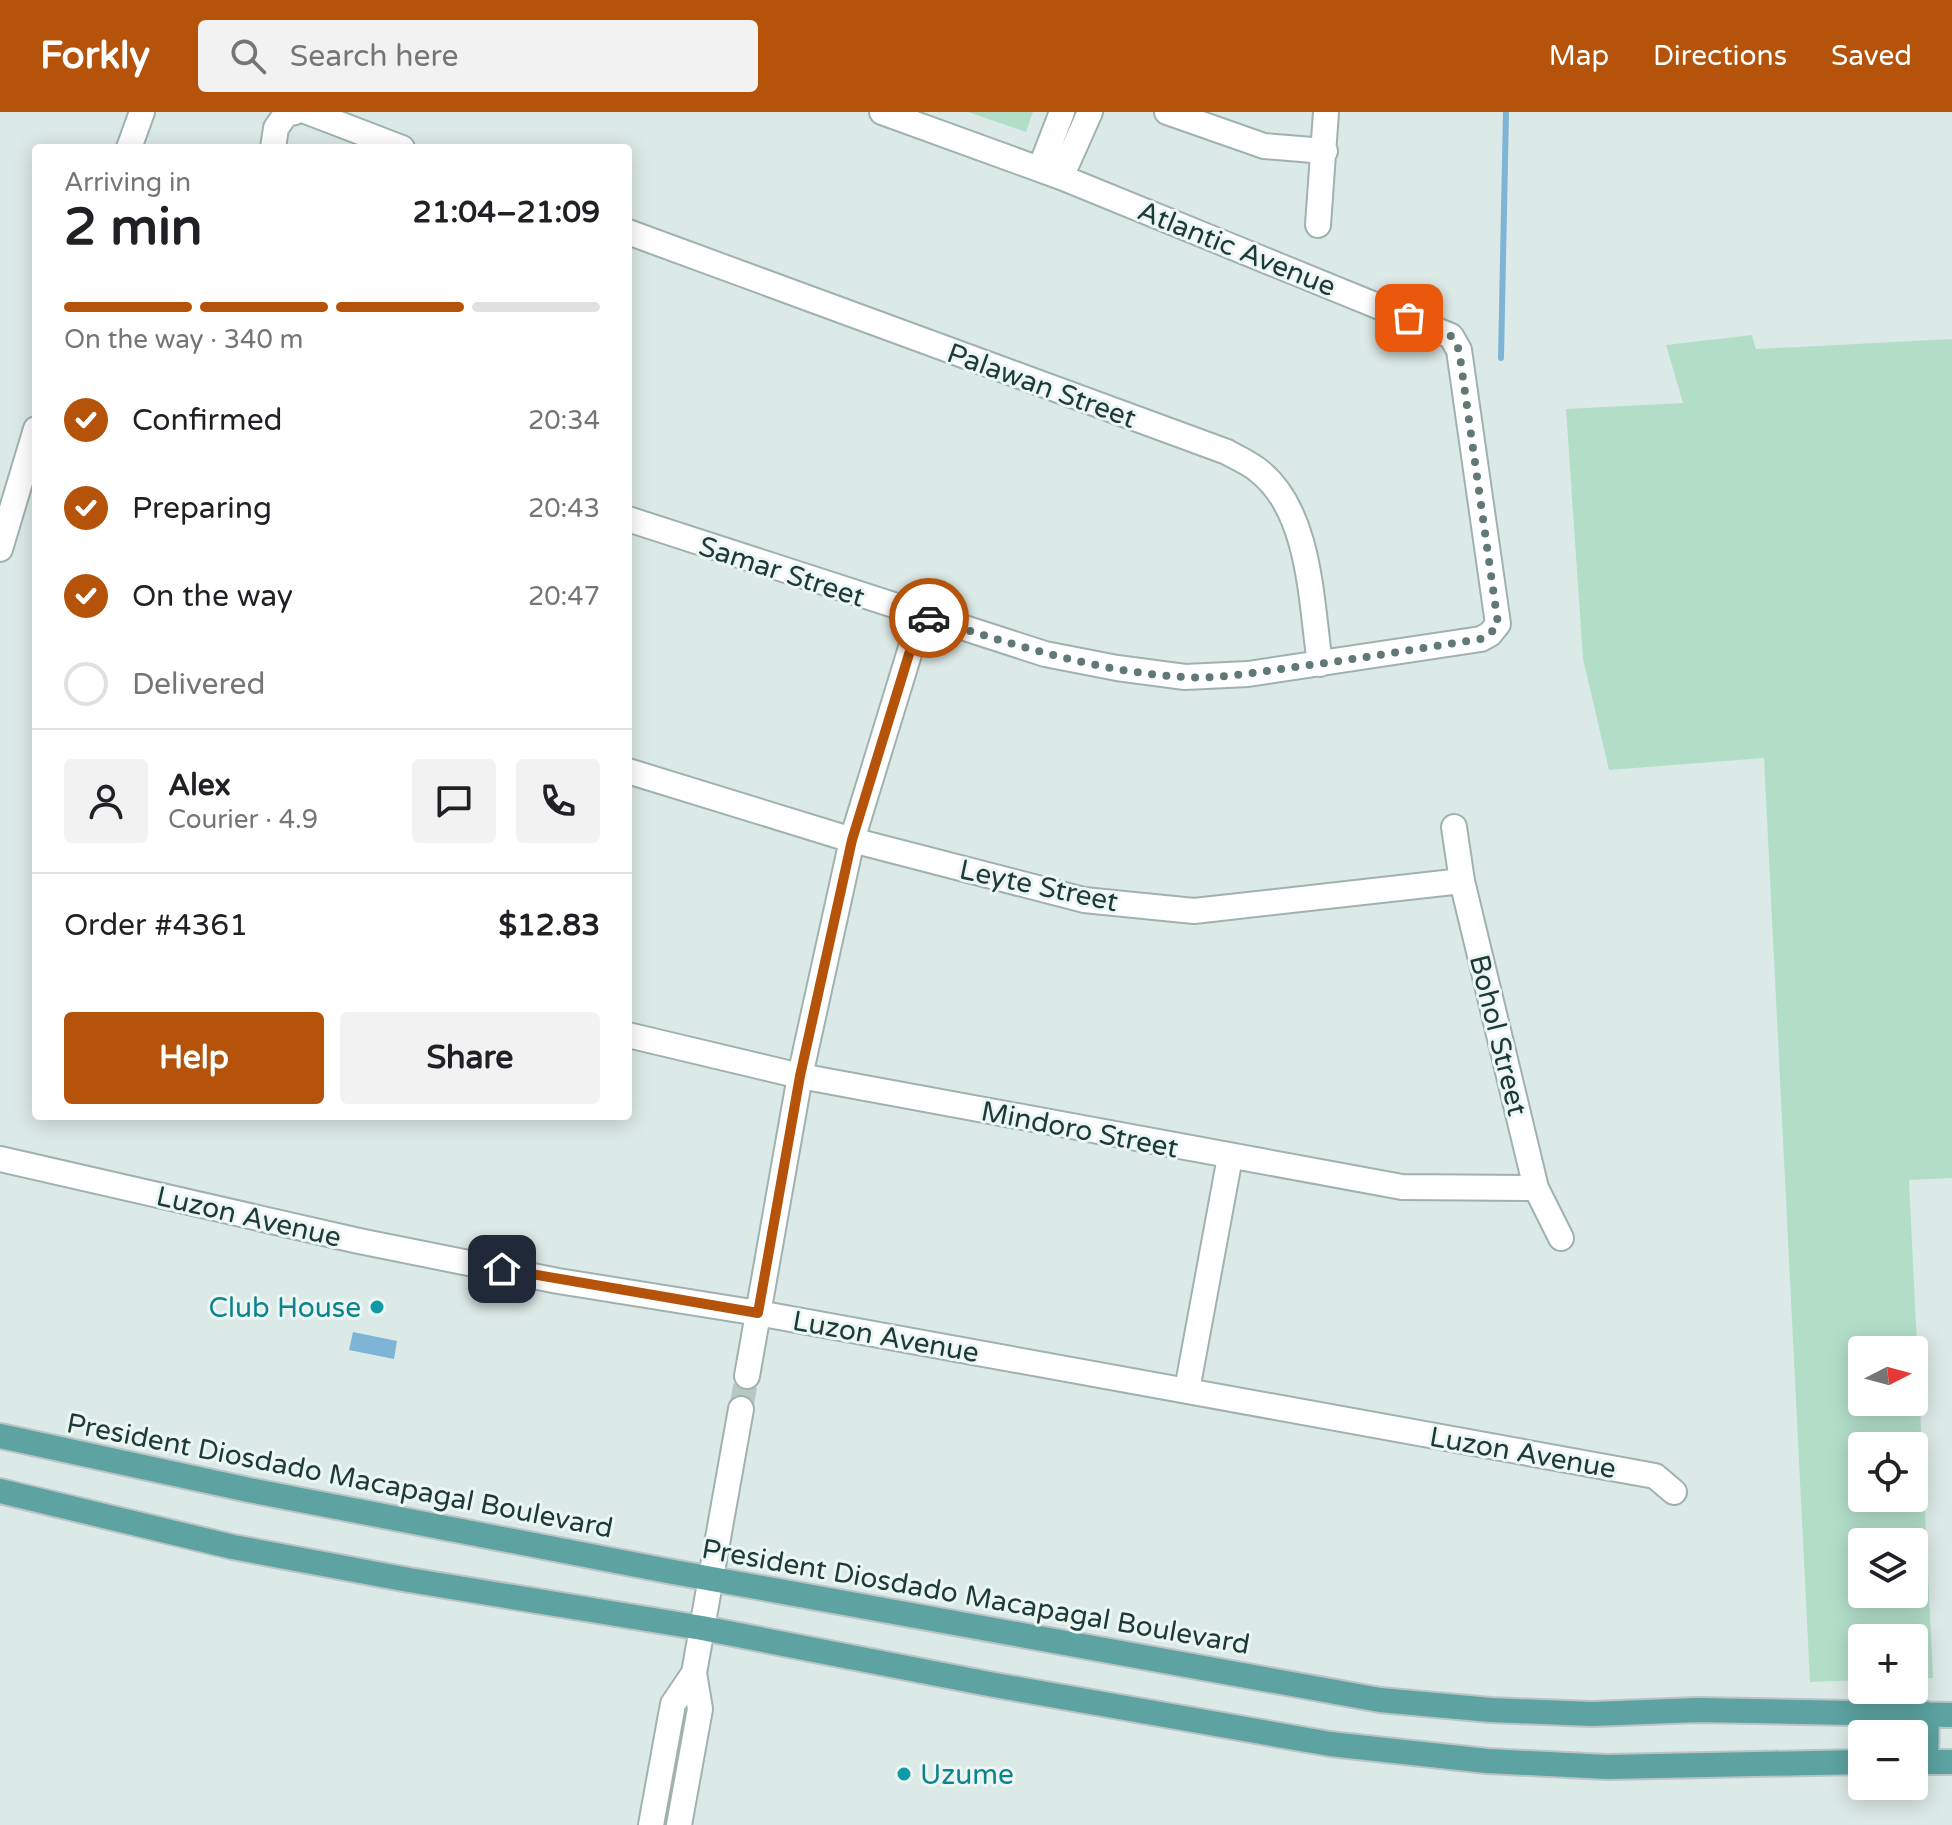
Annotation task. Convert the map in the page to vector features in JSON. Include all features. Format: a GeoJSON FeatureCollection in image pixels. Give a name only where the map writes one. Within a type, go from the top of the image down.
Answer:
{"type":"FeatureCollection","features":[{"type":"Feature","properties":{"kind":"main road","name":"President Diosdado Macapagal Boulevard"},"geometry":{"type":"LineString","coordinates":[[0,1436],[249,1490],[710,1579],[1380,1700],[1491,1710],[1592,1714],[1698,1710],[1952,1715]]}},
{"type":"Feature","properties":{"kind":"main road"},"geometry":{"type":"LineString","coordinates":[[0,1491],[233,1547],[409,1580],[702,1628],[989,1684],[1375,1751],[1607,1767],[1848,1762]]}},
{"type":"Feature","properties":{"kind":"main road"},"geometry":{"type":"LineString","coordinates":[[1926,1720],[1927,1714]]}},
{"type":"Feature","properties":{"kind":"main road"},"geometry":{"type":"LineString","coordinates":[[1928,1762],[1952,1762]]}},
{"type":"Feature","properties":{"kind":"street"},"geometry":{"type":"LineString","coordinates":[[130,144],[142,112]]}},
{"type":"Feature","properties":{"kind":"street"},"geometry":{"type":"LineString","coordinates":[[274,144],[276,128],[286,114],[295,112]]}},
{"type":"Feature","properties":{"kind":"street"},"geometry":{"type":"LineString","coordinates":[[308,112],[390,144]]}},
{"type":"Feature","properties":{"kind":"street","name":"Atlantic Avenue"},"geometry":{"type":"LineString","coordinates":[[882,112],[1051,173],[1451,336],[1459,350],[1498,624]]}},
{"type":"Feature","properties":{"kind":"street"},"geometry":{"type":"LineString","coordinates":[[1051,173],[1062,112]]}},
{"type":"Feature","properties":{"kind":"street"},"geometry":{"type":"LineString","coordinates":[[1051,173],[1090,112]]}},
{"type":"Feature","properties":{"kind":"street"},"geometry":{"type":"LineString","coordinates":[[1167,112],[1215,121],[1264,146],[1325,151]]}},
{"type":"Feature","properties":{"kind":"street"},"geometry":{"type":"LineString","coordinates":[[1318,225],[1326,112]]}},
{"type":"Feature","properties":{"kind":"street","name":"Palawan Street"},"geometry":{"type":"LineString","coordinates":[[632,233],[1227,452],[1259,470],[1278,490],[1295,522],[1304,553],[1320,664]]}},
{"type":"Feature","properties":{"kind":"street"},"geometry":{"type":"LineString","coordinates":[[0,549],[6,501],[32,439]]}},
{"type":"Feature","properties":{"kind":"street","name":"Samar Street"},"geometry":{"type":"LineString","coordinates":[[632,520],[1045,654],[1185,677],[1248,674],[1481,639],[1498,624]]}},
{"type":"Feature","properties":{"kind":"street"},"geometry":{"type":"LineString","coordinates":[[747,1376],[800,1076],[852,840],[921,615]]}},
{"type":"Feature","properties":{"kind":"street","name":"Leyte Street"},"geometry":{"type":"LineString","coordinates":[[632,772],[852,840],[1084,900],[1194,911],[1462,881]]}},
{"type":"Feature","properties":{"kind":"street","name":"Bohol Street"},"geometry":{"type":"LineString","coordinates":[[1454,827],[1462,881],[1536,1188],[1561,1238]]}},
{"type":"Feature","properties":{"kind":"street","name":"Mindoro Street"},"geometry":{"type":"LineString","coordinates":[[632,1036],[800,1076],[1402,1187],[1536,1188]]}},
{"type":"Feature","properties":{"kind":"street"},"geometry":{"type":"LineString","coordinates":[[1187,1390],[1230,1157]]}},
{"type":"Feature","properties":{"kind":"street","name":"Luzon Avenue"},"geometry":{"type":"LineString","coordinates":[[0,1159],[359,1241],[558,1281],[758,1313],[1655,1476],[1674,1492]]}},
{"type":"Feature","properties":{"kind":"street"},"geometry":{"type":"LineString","coordinates":[[679,1825],[700,1709],[694,1673],[741,1409]]}},
{"type":"Feature","properties":{"kind":"street"},"geometry":{"type":"LineString","coordinates":[[651,1825],[673,1704],[694,1673]]}},
{"type":"Feature","properties":{"kind":"green space"},"geometry":{"type":"Polygon","coordinates":[[[968,112],[1033,112],[1026,132],[968,112]]]}},
{"type":"Feature","properties":{"kind":"green space"},"geometry":{"type":"Polygon","coordinates":[[[1752,335],[1756,349],[1952,339],[1952,1178],[1909,1180],[1917,1336],[1848,1336],[1848,1416],[1920,1416],[1921,1432],[1848,1432],[1848,1512],[1925,1512],[1926,1528],[1848,1528],[1848,1608],[1928,1608],[1928,1574],[1933,1678],[1928,1678],[1928,1624],[1848,1624],[1848,1681],[1810,1682],[1764,758],[1609,770],[1583,659],[1566,409],[1683,403],[1666,345],[1752,335]]]}},
{"type":"Feature","properties":{"kind":"water"},"geometry":{"type":"Polygon","coordinates":[[[353,1332],[397,1341],[394,1359],[349,1350],[353,1332]]]}},
{"type":"Feature","properties":{"kind":"waterway"},"geometry":{"type":"LineString","coordinates":[[1501,358],[1506,112]]}},
{"type":"Feature","properties":{"kind":"tunnel"},"geometry":{"type":"LineString","coordinates":[[741,1409],[747,1376]]}},
{"type":"Feature","properties":{"kind":"way so far"},"geometry":{"type":"LineString","coordinates":[[929,618],[1045,654],[1185,677],[1248,674],[1320,664],[1481,639],[1490,634],[1498,624],[1459,350],[1451,336],[1409,318]]}},
{"type":"Feature","properties":{"kind":"place","name":"Club House"},"geometry":{"type":"Point","coordinates":[377,1307]}},
{"type":"Feature","properties":{"kind":"place","name":"Uzume"},"geometry":{"type":"Point","coordinates":[904,1774]}},
{"type":"Feature","properties":{"kind":"route"},"geometry":{"type":"LineString","coordinates":[[502,1269],[758,1313],[800,1076],[852,840],[921,615],[929,618]]}}]}
